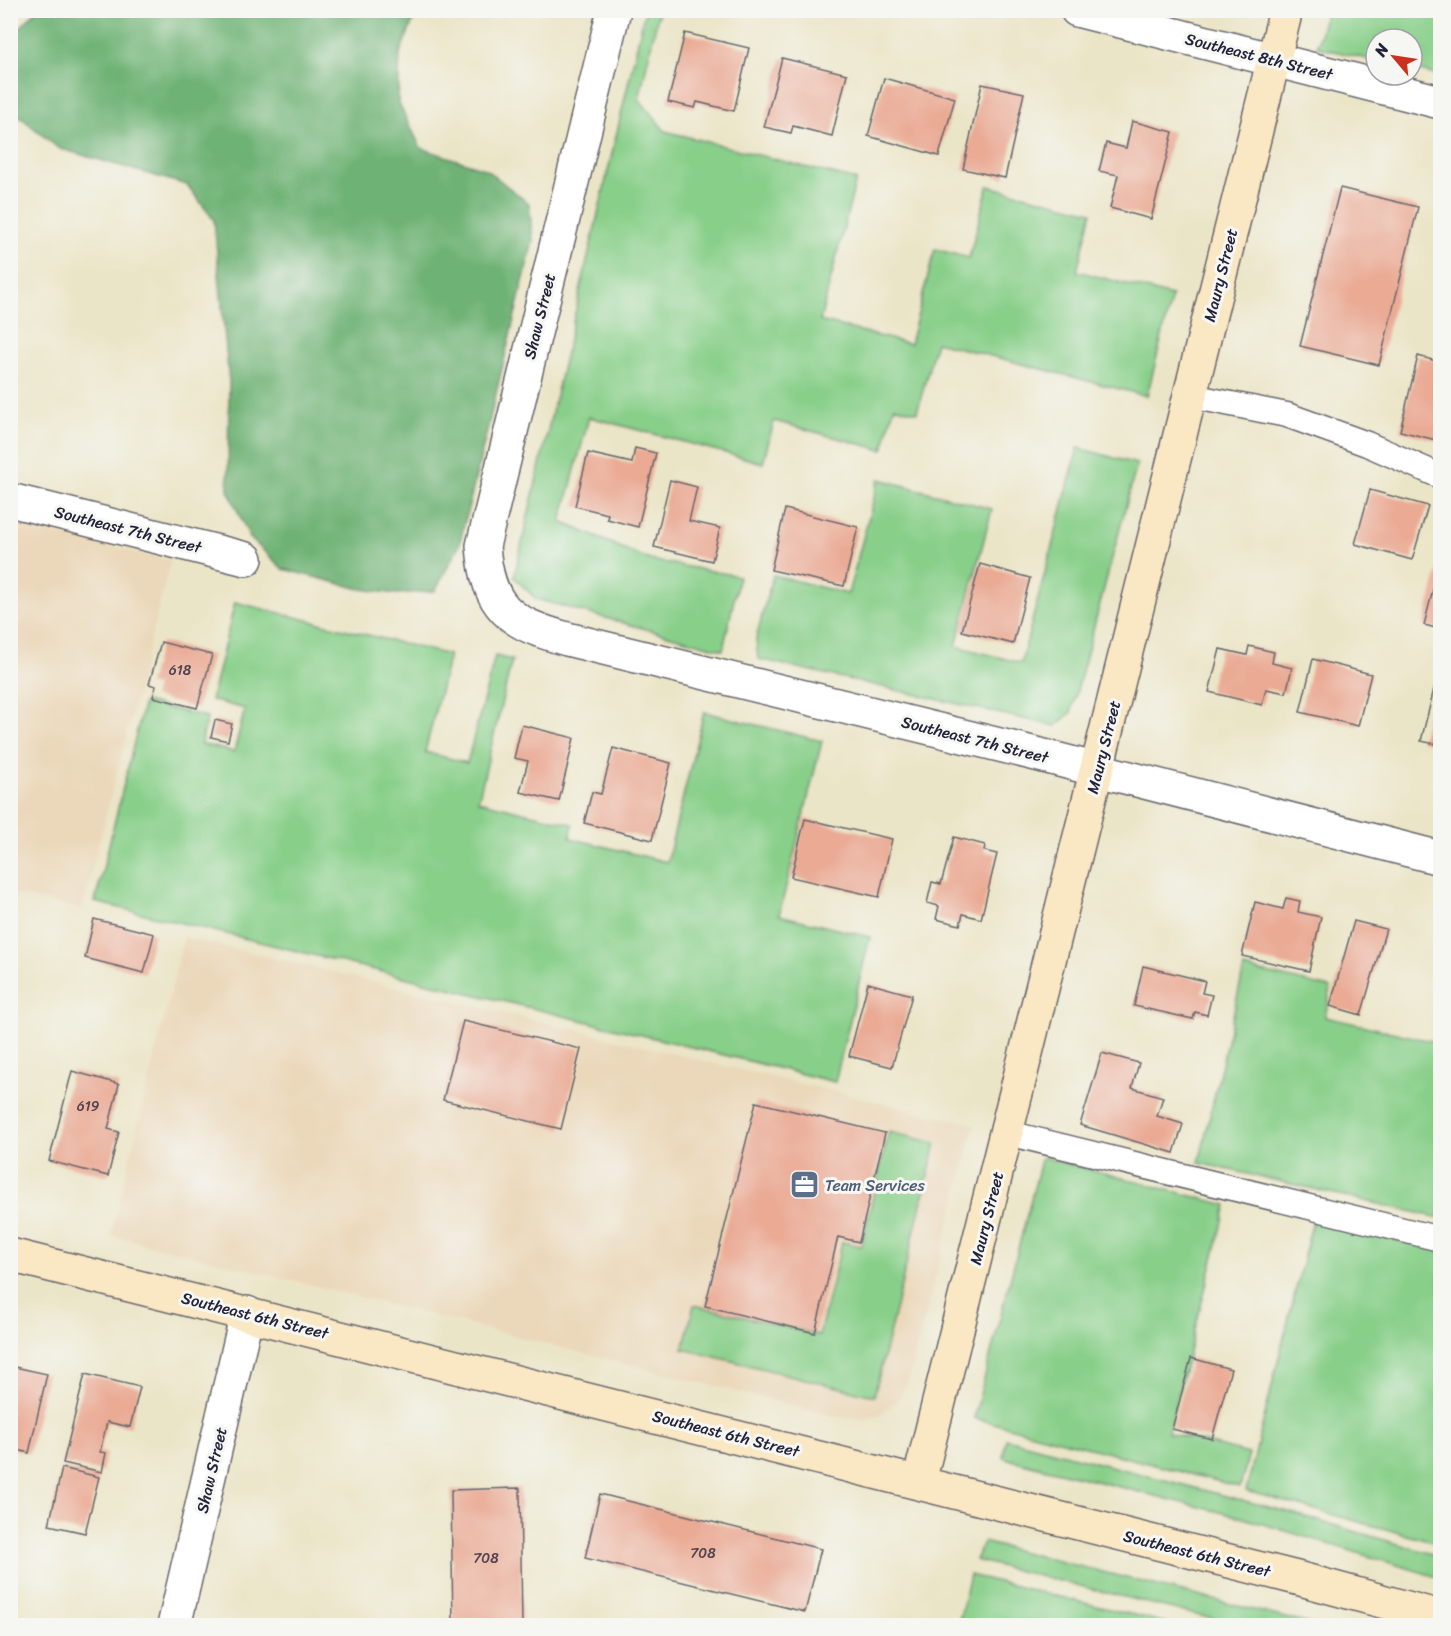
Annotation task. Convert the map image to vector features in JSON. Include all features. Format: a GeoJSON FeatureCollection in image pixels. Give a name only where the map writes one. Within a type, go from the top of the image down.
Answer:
{"type":"FeatureCollection","features":[{"type":"Feature","properties":{"kind":"main road","name":"Maury Street"},"geometry":{"type":"LineString","coordinates":[[919,1482],[1008,1133],[1286,10]]}},
{"type":"Feature","properties":{"kind":"main road","name":"Southeast 6th Street"},"geometry":{"type":"LineString","coordinates":[[10,1254],[1286,1575],[1440,1617]]}},
{"type":"Feature","properties":{"kind":"street","name":"Shaw Street"},"geometry":{"type":"LineString","coordinates":[[512,616],[493,595],[485,572],[483,546],[614,10]]}},
{"type":"Feature","properties":{"kind":"street","name":"Southeast 8th Street"},"geometry":{"type":"LineString","coordinates":[[1077,10],[1440,102]]}},
{"type":"Feature","properties":{"kind":"street","name":"Southeast 7th Street"},"geometry":{"type":"LineString","coordinates":[[10,500],[246,559]]}},
{"type":"Feature","properties":{"kind":"street","name":"Southeast 7th Street"},"geometry":{"type":"LineString","coordinates":[[512,616],[535,630],[567,639],[1098,770],[1440,858]]}},
{"type":"Feature","properties":{"kind":"street","name":"Shaw Street"},"geometry":{"type":"LineString","coordinates":[[174,1626],[247,1313]]}},
{"type":"Feature","properties":{"kind":"lane"},"geometry":{"type":"LineString","coordinates":[[1191,396],[1287,415],[1366,444],[1440,476]]}},
{"type":"Feature","properties":{"kind":"lane"},"geometry":{"type":"LineString","coordinates":[[1008,1133],[1440,1239]]}},
{"type":"Feature","properties":{"kind":"shaded area"},"geometry":{"type":"Polygon","coordinates":[[[11,523],[171,560],[82,909],[11,893],[11,523]]]}},
{"type":"Feature","properties":{"kind":"shaded area"},"geometry":{"type":"Polygon","coordinates":[[[184,937],[975,1125],[909,1378],[899,1399],[884,1412],[875,1416],[863,1419],[838,1417],[111,1235],[184,937]]]}},
{"type":"Feature","properties":{"kind":"green space"},"geometry":{"type":"Polygon","coordinates":[[[37,10],[417,11],[400,53],[398,102],[421,148],[487,170],[529,204],[533,241],[459,546],[435,591],[397,594],[361,589],[283,569],[250,538],[228,490],[229,382],[214,220],[187,185],[58,148],[11,109],[11,37],[37,10]]]}},
{"type":"Feature","properties":{"kind":"green space"},"geometry":{"type":"Polygon","coordinates":[[[645,11],[659,11],[639,99],[665,131],[856,180],[820,321],[910,344],[935,249],[969,258],[988,186],[1092,212],[1077,271],[1172,296],[1147,396],[936,342],[917,412],[894,407],[883,450],[774,421],[763,463],[589,417],[561,522],[650,560],[739,576],[723,650],[536,599],[514,577],[645,11]]]}},
{"type":"Feature","properties":{"kind":"green space"},"geometry":{"type":"Polygon","coordinates":[[[1326,11],[1440,11],[1440,76],[1424,72],[1424,27],[1364,27],[1364,58],[1317,47],[1326,11]]]}},
{"type":"Feature","properties":{"kind":"green space"},"geometry":{"type":"Polygon","coordinates":[[[1078,448],[1137,464],[1071,713],[1055,726],[758,659],[756,638],[773,575],[848,594],[879,479],[992,509],[956,646],[1021,663],[1078,448]]]}},
{"type":"Feature","properties":{"kind":"green space"},"geometry":{"type":"Polygon","coordinates":[[[235,602],[449,655],[425,752],[467,763],[495,656],[512,660],[478,801],[573,824],[570,838],[667,862],[704,712],[822,741],[779,915],[870,937],[835,1082],[95,902],[144,702],[207,717],[201,744],[234,752],[245,709],[211,700],[235,602]]]}},
{"type":"Feature","properties":{"kind":"green space"},"geometry":{"type":"Polygon","coordinates":[[[1244,968],[1331,988],[1325,1017],[1440,1043],[1440,1218],[1199,1163],[1244,968]]]}},
{"type":"Feature","properties":{"kind":"green space"},"geometry":{"type":"Polygon","coordinates":[[[889,1132],[936,1143],[874,1396],[683,1349],[694,1305],[819,1335],[842,1242],[861,1246],[889,1132]]]}},
{"type":"Feature","properties":{"kind":"green space"},"geometry":{"type":"Polygon","coordinates":[[[1042,1157],[1227,1205],[1168,1433],[1249,1454],[1240,1487],[974,1418],[1042,1157]]]}},
{"type":"Feature","properties":{"kind":"green space"},"geometry":{"type":"Polygon","coordinates":[[[1313,1220],[1440,1251],[1440,1544],[1246,1491],[1313,1220]]]}},
{"type":"Feature","properties":{"kind":"green space"},"geometry":{"type":"Polygon","coordinates":[[[1006,1439],[1288,1512],[1440,1556],[1440,1578],[1240,1517],[1015,1461],[1003,1457],[1006,1439]]]}},
{"type":"Feature","properties":{"kind":"green space"},"geometry":{"type":"Polygon","coordinates":[[[983,1542],[1314,1625],[1237,1625],[975,1560],[983,1542]]]}},
{"type":"Feature","properties":{"kind":"green space"},"geometry":{"type":"Polygon","coordinates":[[[970,1575],[1175,1625],[958,1625],[970,1575]]]}},
{"type":"Feature","properties":{"kind":"building"},"geometry":{"type":"Polygon","coordinates":[[[685,33],[749,48],[734,111],[697,102],[695,108],[668,102],[685,33]]]}},
{"type":"Feature","properties":{"kind":"building"},"geometry":{"type":"Polygon","coordinates":[[[782,58],[847,74],[832,136],[793,126],[791,133],[764,127],[782,58]]]}},
{"type":"Feature","properties":{"kind":"building"},"geometry":{"type":"Polygon","coordinates":[[[884,78],[955,98],[939,156],[868,136],[884,78]]]}},
{"type":"Feature","properties":{"kind":"building"},"geometry":{"type":"Polygon","coordinates":[[[982,84],[1024,93],[1005,178],[963,169],[982,84]]]}},
{"type":"Feature","properties":{"kind":"building"},"geometry":{"type":"Polygon","coordinates":[[[1132,121],[1173,132],[1151,219],[1110,208],[1118,175],[1099,171],[1106,143],[1126,148],[1132,121]]]}},
{"type":"Feature","properties":{"kind":"building"},"geometry":{"type":"Polygon","coordinates":[[[1340,188],[1418,207],[1379,365],[1300,346],[1340,188]]]}},
{"type":"Feature","properties":{"kind":"building"},"geometry":{"type":"Polygon","coordinates":[[[1418,356],[1440,362],[1440,441],[1400,431],[1418,356]]]}},
{"type":"Feature","properties":{"kind":"building"},"geometry":{"type":"Polygon","coordinates":[[[635,448],[656,453],[638,527],[607,519],[608,514],[575,506],[588,453],[632,463],[635,448]]]}},
{"type":"Feature","properties":{"kind":"building"},"geometry":{"type":"Polygon","coordinates":[[[670,480],[697,487],[689,521],[720,528],[712,561],[654,547],[670,480]]]}},
{"type":"Feature","properties":{"kind":"building"},"geometry":{"type":"Polygon","coordinates":[[[1370,490],[1428,506],[1412,560],[1355,544],[1370,490]]]}},
{"type":"Feature","properties":{"kind":"building"},"geometry":{"type":"Polygon","coordinates":[[[785,509],[858,527],[844,586],[771,570],[785,509]]]}},
{"type":"Feature","properties":{"kind":"building"},"geometry":{"type":"Polygon","coordinates":[[[1440,562],[1440,629],[1424,625],[1440,562]]]}},
{"type":"Feature","properties":{"kind":"building"},"geometry":{"type":"Polygon","coordinates":[[[980,564],[1030,578],[1013,644],[962,631],[980,564]]]}},
{"type":"Feature","properties":{"kind":"building"},"geometry":{"type":"Polygon","coordinates":[[[161,642],[212,655],[197,708],[153,697],[156,686],[149,684],[161,642]]]}},
{"type":"Feature","properties":{"kind":"building"},"geometry":{"type":"Polygon","coordinates":[[[1249,646],[1274,652],[1272,663],[1292,668],[1286,693],[1266,689],[1262,705],[1209,692],[1220,649],[1247,655],[1249,646]]]}},
{"type":"Feature","properties":{"kind":"building"},"geometry":{"type":"Polygon","coordinates":[[[1313,659],[1371,674],[1358,726],[1300,712],[1313,659]]]}},
{"type":"Feature","properties":{"kind":"building"},"geometry":{"type":"Polygon","coordinates":[[[1440,665],[1440,745],[1421,741],[1440,665]]]}},
{"type":"Feature","properties":{"kind":"building"},"geometry":{"type":"Polygon","coordinates":[[[215,720],[232,724],[228,741],[211,737],[215,720]]]}},
{"type":"Feature","properties":{"kind":"building"},"geometry":{"type":"Polygon","coordinates":[[[522,725],[574,738],[559,801],[520,792],[528,761],[514,758],[522,725]]]}},
{"type":"Feature","properties":{"kind":"building"},"geometry":{"type":"Polygon","coordinates":[[[613,748],[671,763],[652,840],[584,823],[592,792],[601,794],[613,748]]]}},
{"type":"Feature","properties":{"kind":"building"},"geometry":{"type":"Polygon","coordinates":[[[805,819],[892,839],[879,897],[791,877],[805,819]]]}},
{"type":"Feature","properties":{"kind":"building"},"geometry":{"type":"Polygon","coordinates":[[[954,837],[985,845],[984,851],[997,854],[981,919],[963,914],[960,925],[936,919],[939,906],[927,903],[932,882],[941,884],[954,837]]]}},
{"type":"Feature","properties":{"kind":"building"},"geometry":{"type":"Polygon","coordinates":[[[1286,898],[1300,901],[1298,912],[1321,917],[1309,971],[1242,956],[1255,902],[1283,909],[1286,898]]]}},
{"type":"Feature","properties":{"kind":"building"},"geometry":{"type":"Polygon","coordinates":[[[94,919],[154,934],[144,973],[85,958],[94,919]]]}},
{"type":"Feature","properties":{"kind":"building"},"geometry":{"type":"Polygon","coordinates":[[[1354,921],[1386,929],[1361,1015],[1330,1006],[1354,921]]]}},
{"type":"Feature","properties":{"kind":"building"},"geometry":{"type":"Polygon","coordinates":[[[1143,966],[1205,981],[1202,993],[1212,995],[1207,1015],[1195,1012],[1193,1019],[1134,1006],[1143,966]]]}},
{"type":"Feature","properties":{"kind":"building"},"geometry":{"type":"Polygon","coordinates":[[[868,983],[912,995],[892,1067],[849,1056],[868,983]]]}},
{"type":"Feature","properties":{"kind":"building"},"geometry":{"type":"Polygon","coordinates":[[[463,1021],[581,1049],[561,1129],[443,1100],[463,1021]]]}},
{"type":"Feature","properties":{"kind":"building"},"geometry":{"type":"Polygon","coordinates":[[[1102,1053],[1139,1063],[1132,1088],[1163,1097],[1157,1116],[1183,1124],[1174,1153],[1080,1125],[1102,1053]]]}},
{"type":"Feature","properties":{"kind":"building"},"geometry":{"type":"Polygon","coordinates":[[[72,1071],[119,1084],[108,1129],[119,1132],[108,1176],[49,1161],[72,1071]]]}},
{"type":"Feature","properties":{"kind":"building","name":"Team Services"},"geometry":{"type":"Polygon","coordinates":[[[756,1102],[885,1133],[859,1242],[838,1237],[815,1333],[705,1306],[756,1102]]]}},
{"type":"Feature","properties":{"kind":"building"},"geometry":{"type":"Polygon","coordinates":[[[1191,1358],[1231,1369],[1212,1439],[1172,1429],[1191,1358]]]}},
{"type":"Feature","properties":{"kind":"building"},"geometry":{"type":"Polygon","coordinates":[[[10,1366],[47,1374],[29,1453],[10,1448],[10,1366]]]}},
{"type":"Feature","properties":{"kind":"building"},"geometry":{"type":"Polygon","coordinates":[[[85,1374],[140,1387],[130,1427],[107,1422],[100,1452],[106,1453],[102,1472],[63,1463],[85,1374]]]}},
{"type":"Feature","properties":{"kind":"building"},"geometry":{"type":"Polygon","coordinates":[[[62,1468],[99,1477],[85,1533],[49,1525],[62,1468]]]}},
{"type":"Feature","properties":{"kind":"building"},"geometry":{"type":"Polygon","coordinates":[[[520,1488],[522,1626],[453,1626],[451,1490],[520,1488]]]}},
{"type":"Feature","properties":{"kind":"building"},"geometry":{"type":"Polygon","coordinates":[[[600,1494],[821,1549],[805,1612],[585,1558],[600,1494]]]}},
{"type":"Feature","properties":{"kind":"place","name":"Team Services"},"geometry":{"type":"Point","coordinates":[804,1185]}}]}
